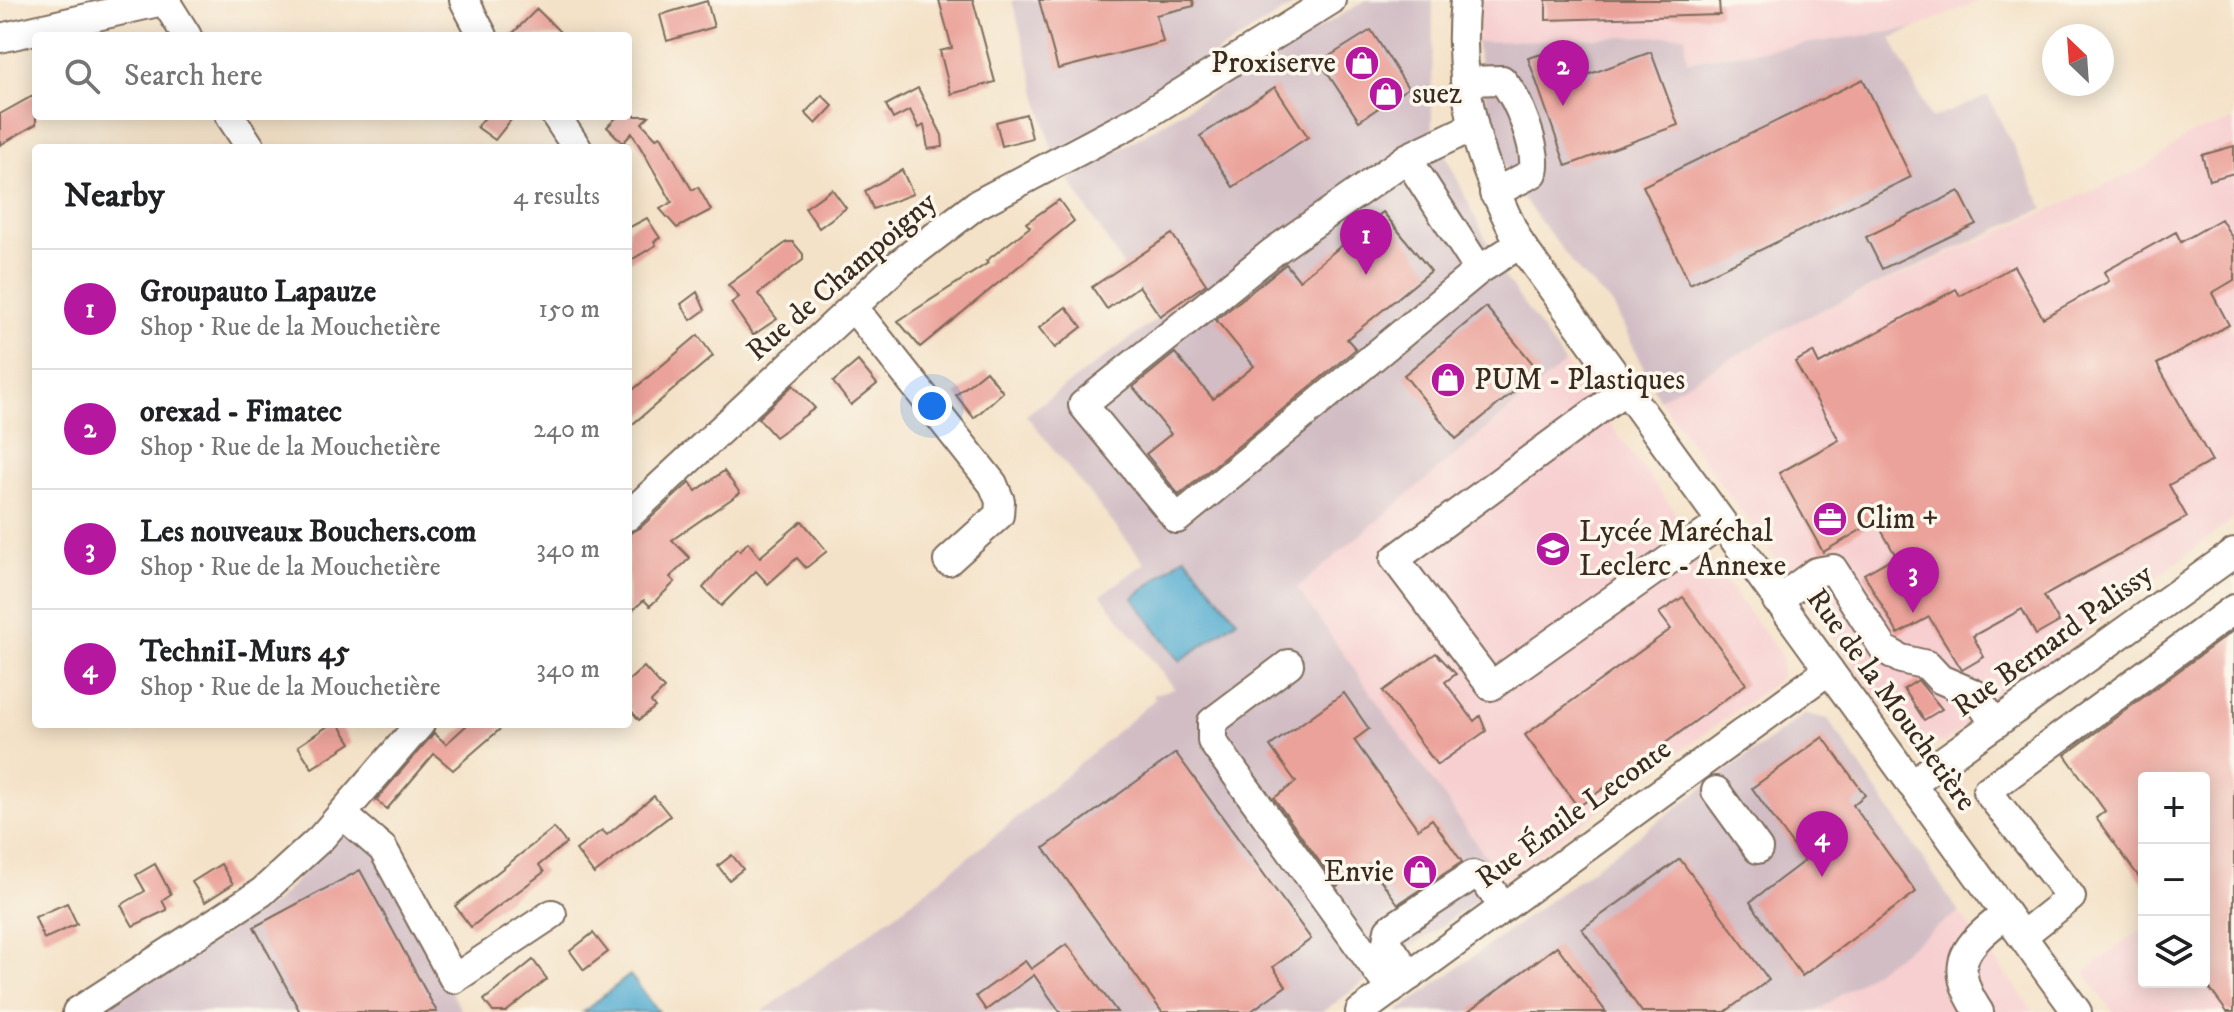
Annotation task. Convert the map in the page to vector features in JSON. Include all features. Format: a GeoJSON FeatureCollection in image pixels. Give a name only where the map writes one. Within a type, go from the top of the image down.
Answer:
{"type":"FeatureCollection","features":[{"type":"Feature","properties":{"kind":"street"},"geometry":{"type":"LineString","coordinates":[[0,38],[166,0],[185,32]]}},
{"type":"Feature","properties":{"kind":"street"},"geometry":{"type":"LineString","coordinates":[[464,0],[481,32]]}},
{"type":"Feature","properties":{"kind":"street","name":"Rue de Champoigny"},"geometry":{"type":"LineString","coordinates":[[632,512],[915,250],[976,205],[1141,118],[1331,0]]}},
{"type":"Feature","properties":{"kind":"street","name":"Rue de la Mouchetière"},"geometry":{"type":"LineString","coordinates":[[1465,0],[1465,81],[1472,127],[1494,193],[1520,244],[2014,925],[2073,1011]]}},
{"type":"Feature","properties":{"kind":"street"},"geometry":{"type":"LineString","coordinates":[[1465,81],[1502,80],[1510,89],[1537,158],[1533,173],[1494,193]]}},
{"type":"Feature","properties":{"kind":"street"},"geometry":{"type":"LineString","coordinates":[[233,120],[248,144]]}},
{"type":"Feature","properties":{"kind":"street"},"geometry":{"type":"LineString","coordinates":[[559,120],[574,144]]}},
{"type":"Feature","properties":{"kind":"street"},"geometry":{"type":"LineString","coordinates":[[1472,127],[1407,158],[1273,252],[1083,405],[1177,519],[1479,270],[1520,244]]}},
{"type":"Feature","properties":{"kind":"street"},"geometry":{"type":"LineString","coordinates":[[1407,158],[1479,270]]}},
{"type":"Feature","properties":{"kind":"street"},"geometry":{"type":"LineString","coordinates":[[853,307],[993,484],[1000,501],[999,515],[948,561]]}},
{"type":"Feature","properties":{"kind":"street"},"geometry":{"type":"LineString","coordinates":[[1625,390],[1395,559],[1491,686],[1721,523]]}},
{"type":"Feature","properties":{"kind":"street","name":"Rue Bernard Palissy"},"geometry":{"type":"LineString","coordinates":[[1911,784],[2234,553]]}},
{"type":"Feature","properties":{"kind":"street"},"geometry":{"type":"LineString","coordinates":[[1777,601],[1816,572],[1833,569],[1884,649],[1901,659],[1927,665],[1940,679],[1975,694],[1995,724]]}},
{"type":"Feature","properties":{"kind":"street"},"geometry":{"type":"LineString","coordinates":[[1979,1012],[1966,992],[1962,962],[1972,940],[2014,925],[2071,897],[1987,791],[2234,609]]}},
{"type":"Feature","properties":{"kind":"street"},"geometry":{"type":"LineString","coordinates":[[1289,664],[1212,722],[1212,741],[1401,983]]}},
{"type":"Feature","properties":{"kind":"street","name":"Rue Émile Leconte"},"geometry":{"type":"LineString","coordinates":[[1360,1012],[1829,670]]}},
{"type":"Feature","properties":{"kind":"street"},"geometry":{"type":"LineString","coordinates":[[77,1012],[262,892],[342,814],[417,728]]}},
{"type":"Feature","properties":{"kind":"street"},"geometry":{"type":"LineString","coordinates":[[1716,791],[1758,849]]}},
{"type":"Feature","properties":{"kind":"street"},"geometry":{"type":"LineString","coordinates":[[342,814],[383,849],[454,979],[552,914]]}},
{"type":"Feature","properties":{"kind":"street"},"geometry":{"type":"LineString","coordinates":[[1401,983],[1387,942],[1389,930],[1473,875],[1484,880],[1504,907]]}},
{"type":"Feature","properties":{"kind":"shaded area"},"geometry":{"type":"Polygon","coordinates":[[[1012,0],[1302,0],[1053,154],[1012,0]]]}},
{"type":"Feature","properties":{"kind":"shaded area"},"geometry":{"type":"Polygon","coordinates":[[[1366,0],[1433,0],[1432,127],[1502,273],[1565,363],[1297,588],[1503,881],[1323,1012],[762,1012],[906,906],[1001,831],[1155,699],[1153,694],[1175,689],[1101,595],[1145,563],[1026,415],[1157,319],[1069,180],[1366,0]]]}},
{"type":"Feature","properties":{"kind":"shaded area"},"geometry":{"type":"Polygon","coordinates":[[[1482,0],[1981,0],[1916,28],[1686,61],[1684,35],[1476,42],[1482,0]]]}},
{"type":"Feature","properties":{"kind":"shaded area"},"geometry":{"type":"Polygon","coordinates":[[[1916,28],[1891,38],[1931,119],[1988,96],[2044,208],[1792,324],[1659,399],[1613,305],[1580,273],[1508,179],[1487,107],[1476,42],[1685,35],[1687,61],[1916,28]]]}},
{"type":"Feature","properties":{"kind":"shaded area"},"geometry":{"type":"Polygon","coordinates":[[[2234,121],[2234,321],[2229,325],[2234,336],[2234,518],[1944,743],[1908,739],[1659,399],[1792,324],[2148,166],[2188,135],[2234,121]]]}},
{"type":"Feature","properties":{"kind":"shaded area"},"geometry":{"type":"Polygon","coordinates":[[[1565,363],[1782,657],[1781,678],[1503,881],[1296,588],[1565,363]]]}},
{"type":"Feature","properties":{"kind":"shaded area"},"geometry":{"type":"Polygon","coordinates":[[[1805,714],[1828,719],[1959,912],[1816,1012],[1397,1012],[1805,714]]]}},
{"type":"Feature","properties":{"kind":"shaded area"},"geometry":{"type":"Polygon","coordinates":[[[359,814],[462,1012],[94,1012],[175,967],[277,901],[359,814]]]}},
{"type":"Feature","properties":{"kind":"shaded area"},"geometry":{"type":"Polygon","coordinates":[[[2210,910],[2234,1012],[2113,1012],[2084,972],[2138,932],[2138,988],[2210,988],[2210,910]]]}},
{"type":"Feature","properties":{"kind":"shaded area"},"geometry":{"type":"Polygon","coordinates":[[[1959,912],[2034,1012],[1816,1012],[1959,912]]]}},
{"type":"Feature","properties":{"kind":"water"},"geometry":{"type":"Polygon","coordinates":[[[1185,556],[1237,620],[1180,661],[1133,598],[1185,556]]]}},
{"type":"Feature","properties":{"kind":"water"},"geometry":{"type":"Polygon","coordinates":[[[630,975],[659,1012],[583,1012],[630,975]]]}},
{"type":"Feature","properties":{"kind":"building"},"geometry":{"type":"Polygon","coordinates":[[[939,0],[973,0],[995,82],[951,94],[940,51],[952,48],[939,0]]]}},
{"type":"Feature","properties":{"kind":"building"},"geometry":{"type":"Polygon","coordinates":[[[1039,0],[1193,0],[1194,6],[1156,15],[1163,42],[1058,69],[1039,0]]]}},
{"type":"Feature","properties":{"kind":"building"},"geometry":{"type":"Polygon","coordinates":[[[1546,0],[1719,0],[1720,15],[1546,20],[1546,0]]]}},
{"type":"Feature","properties":{"kind":"building"},"geometry":{"type":"Polygon","coordinates":[[[707,1],[714,27],[667,41],[660,15],[707,1]]]}},
{"type":"Feature","properties":{"kind":"building"},"geometry":{"type":"Polygon","coordinates":[[[537,9],[560,32],[514,32],[537,9]]]}},
{"type":"Feature","properties":{"kind":"building"},"geometry":{"type":"Polygon","coordinates":[[[1371,30],[1408,88],[1359,121],[1320,62],[1371,30]]]}},
{"type":"Feature","properties":{"kind":"building"},"geometry":{"type":"Polygon","coordinates":[[[1556,50],[1565,83],[1651,52],[1678,125],[1566,166],[1528,58],[1556,50]]]}},
{"type":"Feature","properties":{"kind":"building"},"geometry":{"type":"Polygon","coordinates":[[[1863,79],[1911,177],[1690,284],[1643,186],[1863,79]]]}},
{"type":"Feature","properties":{"kind":"building"},"geometry":{"type":"Polygon","coordinates":[[[1275,87],[1308,137],[1233,187],[1200,136],[1275,87]]]}},
{"type":"Feature","properties":{"kind":"building"},"geometry":{"type":"Polygon","coordinates":[[[918,88],[942,135],[943,147],[928,149],[924,125],[919,128],[910,110],[893,119],[886,105],[918,88]]]}},
{"type":"Feature","properties":{"kind":"building"},"geometry":{"type":"Polygon","coordinates":[[[822,95],[833,106],[816,124],[805,113],[822,95]]]}},
{"type":"Feature","properties":{"kind":"building"},"geometry":{"type":"Polygon","coordinates":[[[32,96],[32,120],[36,120],[36,124],[0,145],[0,114],[32,96]]]}},
{"type":"Feature","properties":{"kind":"building"},"geometry":{"type":"Polygon","coordinates":[[[632,113],[635,116],[649,116],[642,123],[656,138],[661,136],[692,190],[698,187],[711,210],[677,228],[660,209],[672,202],[632,133],[623,143],[607,127],[614,120],[632,120],[632,113]]]}},
{"type":"Feature","properties":{"kind":"building"},"geometry":{"type":"Polygon","coordinates":[[[1026,114],[1032,138],[1002,146],[996,122],[1026,114]]]}},
{"type":"Feature","properties":{"kind":"building"},"geometry":{"type":"Polygon","coordinates":[[[483,120],[511,120],[495,140],[477,127],[483,120]]]}},
{"type":"Feature","properties":{"kind":"building"},"geometry":{"type":"Polygon","coordinates":[[[2234,146],[2234,173],[2209,180],[2202,155],[2234,146]]]}},
{"type":"Feature","properties":{"kind":"building"},"geometry":{"type":"Polygon","coordinates":[[[902,170],[913,194],[873,209],[865,191],[902,170]]]}},
{"type":"Feature","properties":{"kind":"building"},"geometry":{"type":"Polygon","coordinates":[[[832,189],[846,208],[819,228],[805,208],[832,189]]]}},
{"type":"Feature","properties":{"kind":"building"},"geometry":{"type":"Polygon","coordinates":[[[1959,191],[1976,224],[1882,269],[1866,237],[1959,191]]]}},
{"type":"Feature","properties":{"kind":"building"},"geometry":{"type":"Polygon","coordinates":[[[1059,200],[1074,221],[920,347],[898,321],[988,263],[986,261],[1030,227],[1026,223],[1059,200]]]}},
{"type":"Feature","properties":{"kind":"building"},"geometry":{"type":"Polygon","coordinates":[[[1383,212],[1431,271],[1347,339],[1356,349],[1179,495],[1146,454],[1171,434],[1133,387],[1175,353],[1213,399],[1254,366],[1216,320],[1286,264],[1299,280],[1383,212]]]}},
{"type":"Feature","properties":{"kind":"building"},"geometry":{"type":"Polygon","coordinates":[[[647,218],[660,238],[654,241],[656,245],[632,260],[632,226],[647,218]]]}},
{"type":"Feature","properties":{"kind":"building"},"geometry":{"type":"Polygon","coordinates":[[[2221,219],[2234,241],[2234,280],[2212,293],[2229,325],[2157,364],[2212,461],[2169,485],[2187,517],[2044,596],[2059,622],[2036,635],[2022,609],[1973,636],[1984,657],[1962,670],[1929,617],[1898,634],[1864,574],[1896,556],[1876,521],[1823,552],[1779,473],[1839,440],[1795,362],[1813,352],[1819,364],[1956,289],[1960,296],[2014,266],[2043,318],[2109,281],[2104,272],[2176,232],[2181,242],[2221,219]]]}},
{"type":"Feature","properties":{"kind":"building"},"geometry":{"type":"Polygon","coordinates":[[[1172,234],[1206,284],[1160,316],[1139,286],[1107,309],[1092,287],[1172,234]]]}},
{"type":"Feature","properties":{"kind":"building"},"geometry":{"type":"Polygon","coordinates":[[[787,242],[793,242],[803,254],[803,260],[758,294],[777,319],[753,335],[731,303],[739,297],[728,285],[787,242]]]}},
{"type":"Feature","properties":{"kind":"building"},"geometry":{"type":"Polygon","coordinates":[[[697,292],[705,310],[691,320],[681,304],[697,292]]]}},
{"type":"Feature","properties":{"kind":"building"},"geometry":{"type":"Polygon","coordinates":[[[1066,307],[1082,327],[1055,348],[1039,328],[1066,307]]]}},
{"type":"Feature","properties":{"kind":"building"},"geometry":{"type":"Polygon","coordinates":[[[1486,307],[1539,371],[1456,439],[1404,375],[1486,307]]]}},
{"type":"Feature","properties":{"kind":"building"},"geometry":{"type":"Polygon","coordinates":[[[698,335],[713,356],[632,425],[632,391],[698,335]]]}},
{"type":"Feature","properties":{"kind":"building"},"geometry":{"type":"Polygon","coordinates":[[[858,361],[877,384],[851,405],[833,382],[858,361]]]}},
{"type":"Feature","properties":{"kind":"building"},"geometry":{"type":"Polygon","coordinates":[[[986,371],[1003,392],[974,418],[956,395],[986,371]]]}},
{"type":"Feature","properties":{"kind":"building"},"geometry":{"type":"Polygon","coordinates":[[[793,385],[815,408],[775,437],[758,418],[793,385]]]}},
{"type":"Feature","properties":{"kind":"building"},"geometry":{"type":"Polygon","coordinates":[[[724,471],[740,493],[672,540],[690,558],[670,577],[675,582],[650,606],[644,600],[632,610],[632,532],[690,482],[696,491],[724,471]]]}},
{"type":"Feature","properties":{"kind":"building"},"geometry":{"type":"Polygon","coordinates":[[[802,521],[827,551],[806,568],[797,558],[768,584],[756,571],[721,606],[703,588],[737,548],[740,551],[748,542],[760,557],[802,521]]]}},
{"type":"Feature","properties":{"kind":"building"},"geometry":{"type":"Polygon","coordinates":[[[1683,597],[1746,684],[1578,807],[1525,735],[1671,629],[1659,613],[1683,597]]]}},
{"type":"Feature","properties":{"kind":"building"},"geometry":{"type":"Polygon","coordinates":[[[2234,630],[2234,1012],[2227,1012],[2209,988],[2210,772],[2138,772],[2138,876],[2096,818],[2105,811],[2065,755],[2234,630]]]}},
{"type":"Feature","properties":{"kind":"building"},"geometry":{"type":"Polygon","coordinates":[[[1436,653],[1456,674],[1445,682],[1474,721],[1480,716],[1486,731],[1437,765],[1383,691],[1436,653]]]}},
{"type":"Feature","properties":{"kind":"building"},"geometry":{"type":"Polygon","coordinates":[[[644,667],[664,689],[651,702],[655,707],[639,720],[632,712],[632,678],[644,667]]]}},
{"type":"Feature","properties":{"kind":"building"},"geometry":{"type":"Polygon","coordinates":[[[1918,680],[1942,709],[1924,720],[1904,689],[1918,680]]]}},
{"type":"Feature","properties":{"kind":"building"},"geometry":{"type":"Polygon","coordinates":[[[1344,693],[1369,729],[1354,740],[1418,829],[1432,819],[1462,862],[1398,904],[1369,864],[1337,886],[1274,798],[1296,782],[1270,746],[1344,693]]]}},
{"type":"Feature","properties":{"kind":"building"},"geometry":{"type":"Polygon","coordinates":[[[325,728],[342,728],[351,743],[312,768],[298,746],[325,728]]]}},
{"type":"Feature","properties":{"kind":"building"},"geometry":{"type":"Polygon","coordinates":[[[464,728],[501,728],[453,770],[434,754],[387,809],[376,800],[434,733],[446,744],[464,728]]]}},
{"type":"Feature","properties":{"kind":"building"},"geometry":{"type":"Polygon","coordinates":[[[1823,737],[1865,795],[1853,805],[1916,892],[1802,976],[1750,902],[1804,861],[1752,788],[1823,737]]]}},
{"type":"Feature","properties":{"kind":"building"},"geometry":{"type":"Polygon","coordinates":[[[1176,753],[1311,939],[1273,967],[1286,986],[1250,1012],[1162,1012],[1044,848],[1176,753]]]}},
{"type":"Feature","properties":{"kind":"building"},"geometry":{"type":"Polygon","coordinates":[[[654,796],[670,816],[594,874],[576,850],[602,830],[607,835],[654,796]]]}},
{"type":"Feature","properties":{"kind":"building"},"geometry":{"type":"Polygon","coordinates":[[[554,828],[566,843],[539,865],[544,872],[471,927],[455,906],[554,828]]]}},
{"type":"Feature","properties":{"kind":"building"},"geometry":{"type":"Polygon","coordinates":[[[732,855],[743,869],[729,880],[718,866],[732,855]]]}},
{"type":"Feature","properties":{"kind":"building"},"geometry":{"type":"Polygon","coordinates":[[[1680,859],[1769,980],[1725,1012],[1642,1012],[1582,929],[1680,859]]]}},
{"type":"Feature","properties":{"kind":"building"},"geometry":{"type":"Polygon","coordinates":[[[155,864],[171,894],[162,900],[167,910],[133,926],[121,905],[145,891],[136,875],[155,864]]]}},
{"type":"Feature","properties":{"kind":"building"},"geometry":{"type":"Polygon","coordinates":[[[221,864],[233,884],[205,902],[192,882],[221,864]]]}},
{"type":"Feature","properties":{"kind":"building"},"geometry":{"type":"Polygon","coordinates":[[[360,870],[437,1012],[300,1012],[254,927],[360,870]]]}},
{"type":"Feature","properties":{"kind":"building"},"geometry":{"type":"Polygon","coordinates":[[[67,903],[77,924],[44,939],[35,917],[67,903]]]}},
{"type":"Feature","properties":{"kind":"building"},"geometry":{"type":"Polygon","coordinates":[[[593,933],[608,952],[584,970],[570,951],[593,933]]]}},
{"type":"Feature","properties":{"kind":"building"},"geometry":{"type":"Polygon","coordinates":[[[1067,944],[1117,1012],[1060,1012],[1034,975],[986,1010],[976,996],[1025,961],[1031,969],[1067,944]]]}},
{"type":"Feature","properties":{"kind":"building"},"geometry":{"type":"Polygon","coordinates":[[[1557,946],[1606,1012],[1468,1012],[1557,946]]]}},
{"type":"Feature","properties":{"kind":"building"},"geometry":{"type":"Polygon","coordinates":[[[533,960],[547,979],[506,1012],[493,1012],[484,1000],[533,960]]]}},
{"type":"Feature","properties":{"kind":"place","name":"Proxiserve"},"geometry":{"type":"Point","coordinates":[1362,63]}},
{"type":"Feature","properties":{"kind":"place","name":"suez"},"geometry":{"type":"Point","coordinates":[1386,94]}},
{"type":"Feature","properties":{"kind":"place","name":"orexad - Fimatec"},"geometry":{"type":"Point","coordinates":[1563,106]}},
{"type":"Feature","properties":{"kind":"place","name":"Groupauto Lapauze"},"geometry":{"type":"Point","coordinates":[1366,275]}},
{"type":"Feature","properties":{"kind":"place","name":"PUM - Plastiques"},"geometry":{"type":"Point","coordinates":[1448,380]}},
{"type":"Feature","properties":{"kind":"place","name":"Clim +"},"geometry":{"type":"Point","coordinates":[1830,519]}},
{"type":"Feature","properties":{"kind":"place","name":"Lycée Maréchal Leclerc - Annexe"},"geometry":{"type":"Point","coordinates":[1553,549]}},
{"type":"Feature","properties":{"kind":"place","name":"Les nouveaux Bouchers.com"},"geometry":{"type":"Point","coordinates":[1913,613]}},
{"type":"Feature","properties":{"kind":"place","name":"Envie"},"geometry":{"type":"Point","coordinates":[1420,872]}},
{"type":"Feature","properties":{"kind":"place","name":"TechniI-Murs 45"},"geometry":{"type":"Point","coordinates":[1822,877]}}]}
